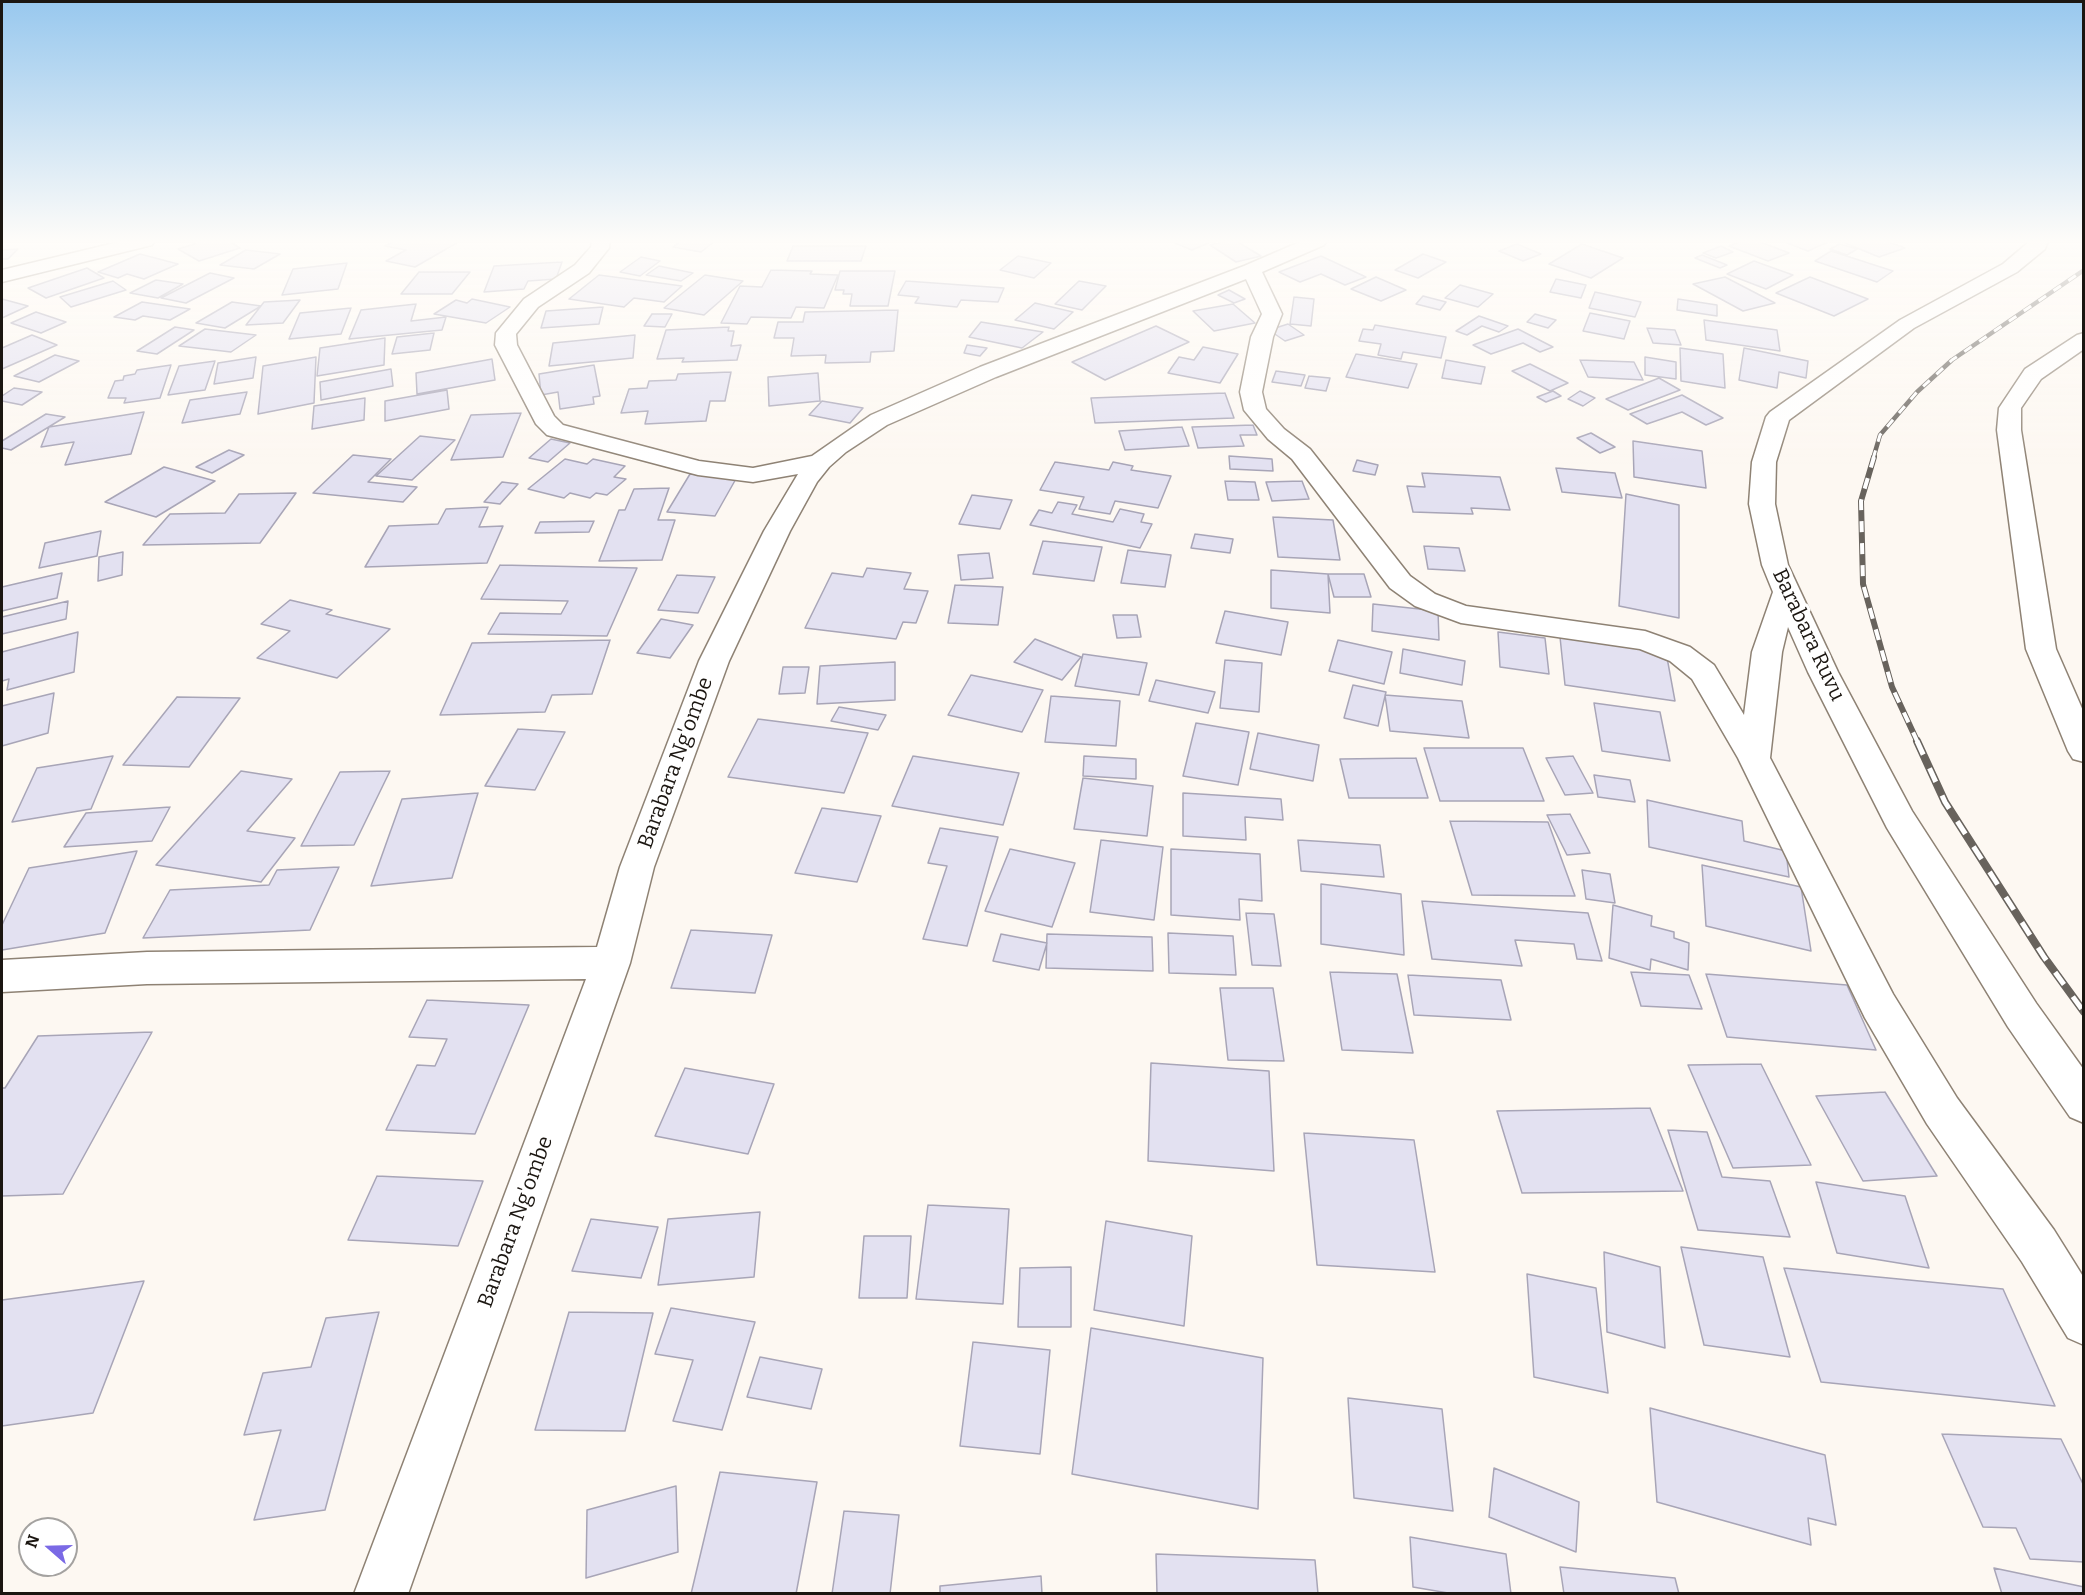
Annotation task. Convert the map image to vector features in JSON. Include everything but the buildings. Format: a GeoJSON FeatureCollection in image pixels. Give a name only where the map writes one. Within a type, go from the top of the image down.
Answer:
{"type":"FeatureCollection","features":[{"type":"Feature","properties":{"kind":"street"},"geometry":{"type":"LineString","coordinates":[[521,315],[506,333],[506,345],[544,419],[555,430],[698,468],[753,475],[820,462]]}},
{"type":"Feature","properties":{"kind":"street","name":"Barabara Ng'ombe"},"geometry":{"type":"LineString","coordinates":[[381,1593],[611,963],[637,867],[714,661],[777,531],[806,480],[820,462],[854,435],[879,420],[1125,315]]}},
{"type":"Feature","properties":{"kind":"street"},"geometry":{"type":"LineString","coordinates":[[1271,315],[1262,337],[1251,392],[1255,410],[1276,434],[1301,454],[1400,582],[1425,600],[1461,614],[1646,640],[1680,654],[1703,672],[1754,758],[1879,1006],[1941,1111],[2038,1246],[2084,1322]]}},
{"type":"Feature","properties":{"kind":"street","name":"Barabara Ruvu"},"geometry":{"type":"LineString","coordinates":[[1922,315],[1906,324],[1778,417],[1764,462],[1762,504],[1775,564],[1787,592],[1823,672],[1899,819],[2022,1015],[2084,1104]]}},
{"type":"Feature","properties":{"kind":"street"},"geometry":{"type":"LineString","coordinates":[[2084,339],[2033,374],[2010,408],[2009,430],[2041,650],[2076,716],[2084,752]]}},
{"type":"Feature","properties":{"kind":"street"},"geometry":{"type":"LineString","coordinates":[[1754,758],[1767,652],[1787,592]]}},
{"type":"Feature","properties":{"kind":"street"},"geometry":{"type":"LineString","coordinates":[[2,976],[147,968],[611,963]]}},
{"type":"Feature","properties":{"kind":"railway"},"geometry":{"type":"LineString","coordinates":[[1873,459],[1880,435],[1917,392],[1952,360],[2017,315]]}},
{"type":"Feature","properties":{"kind":"railway"},"geometry":{"type":"LineString","coordinates":[[1874,457],[1861,501],[1863,584],[1892,687],[1918,743]]}},
{"type":"Feature","properties":{"kind":"railway"},"geometry":{"type":"LineString","coordinates":[[1917,741],[1945,802],[2044,957],[2084,1012]]}}]}
